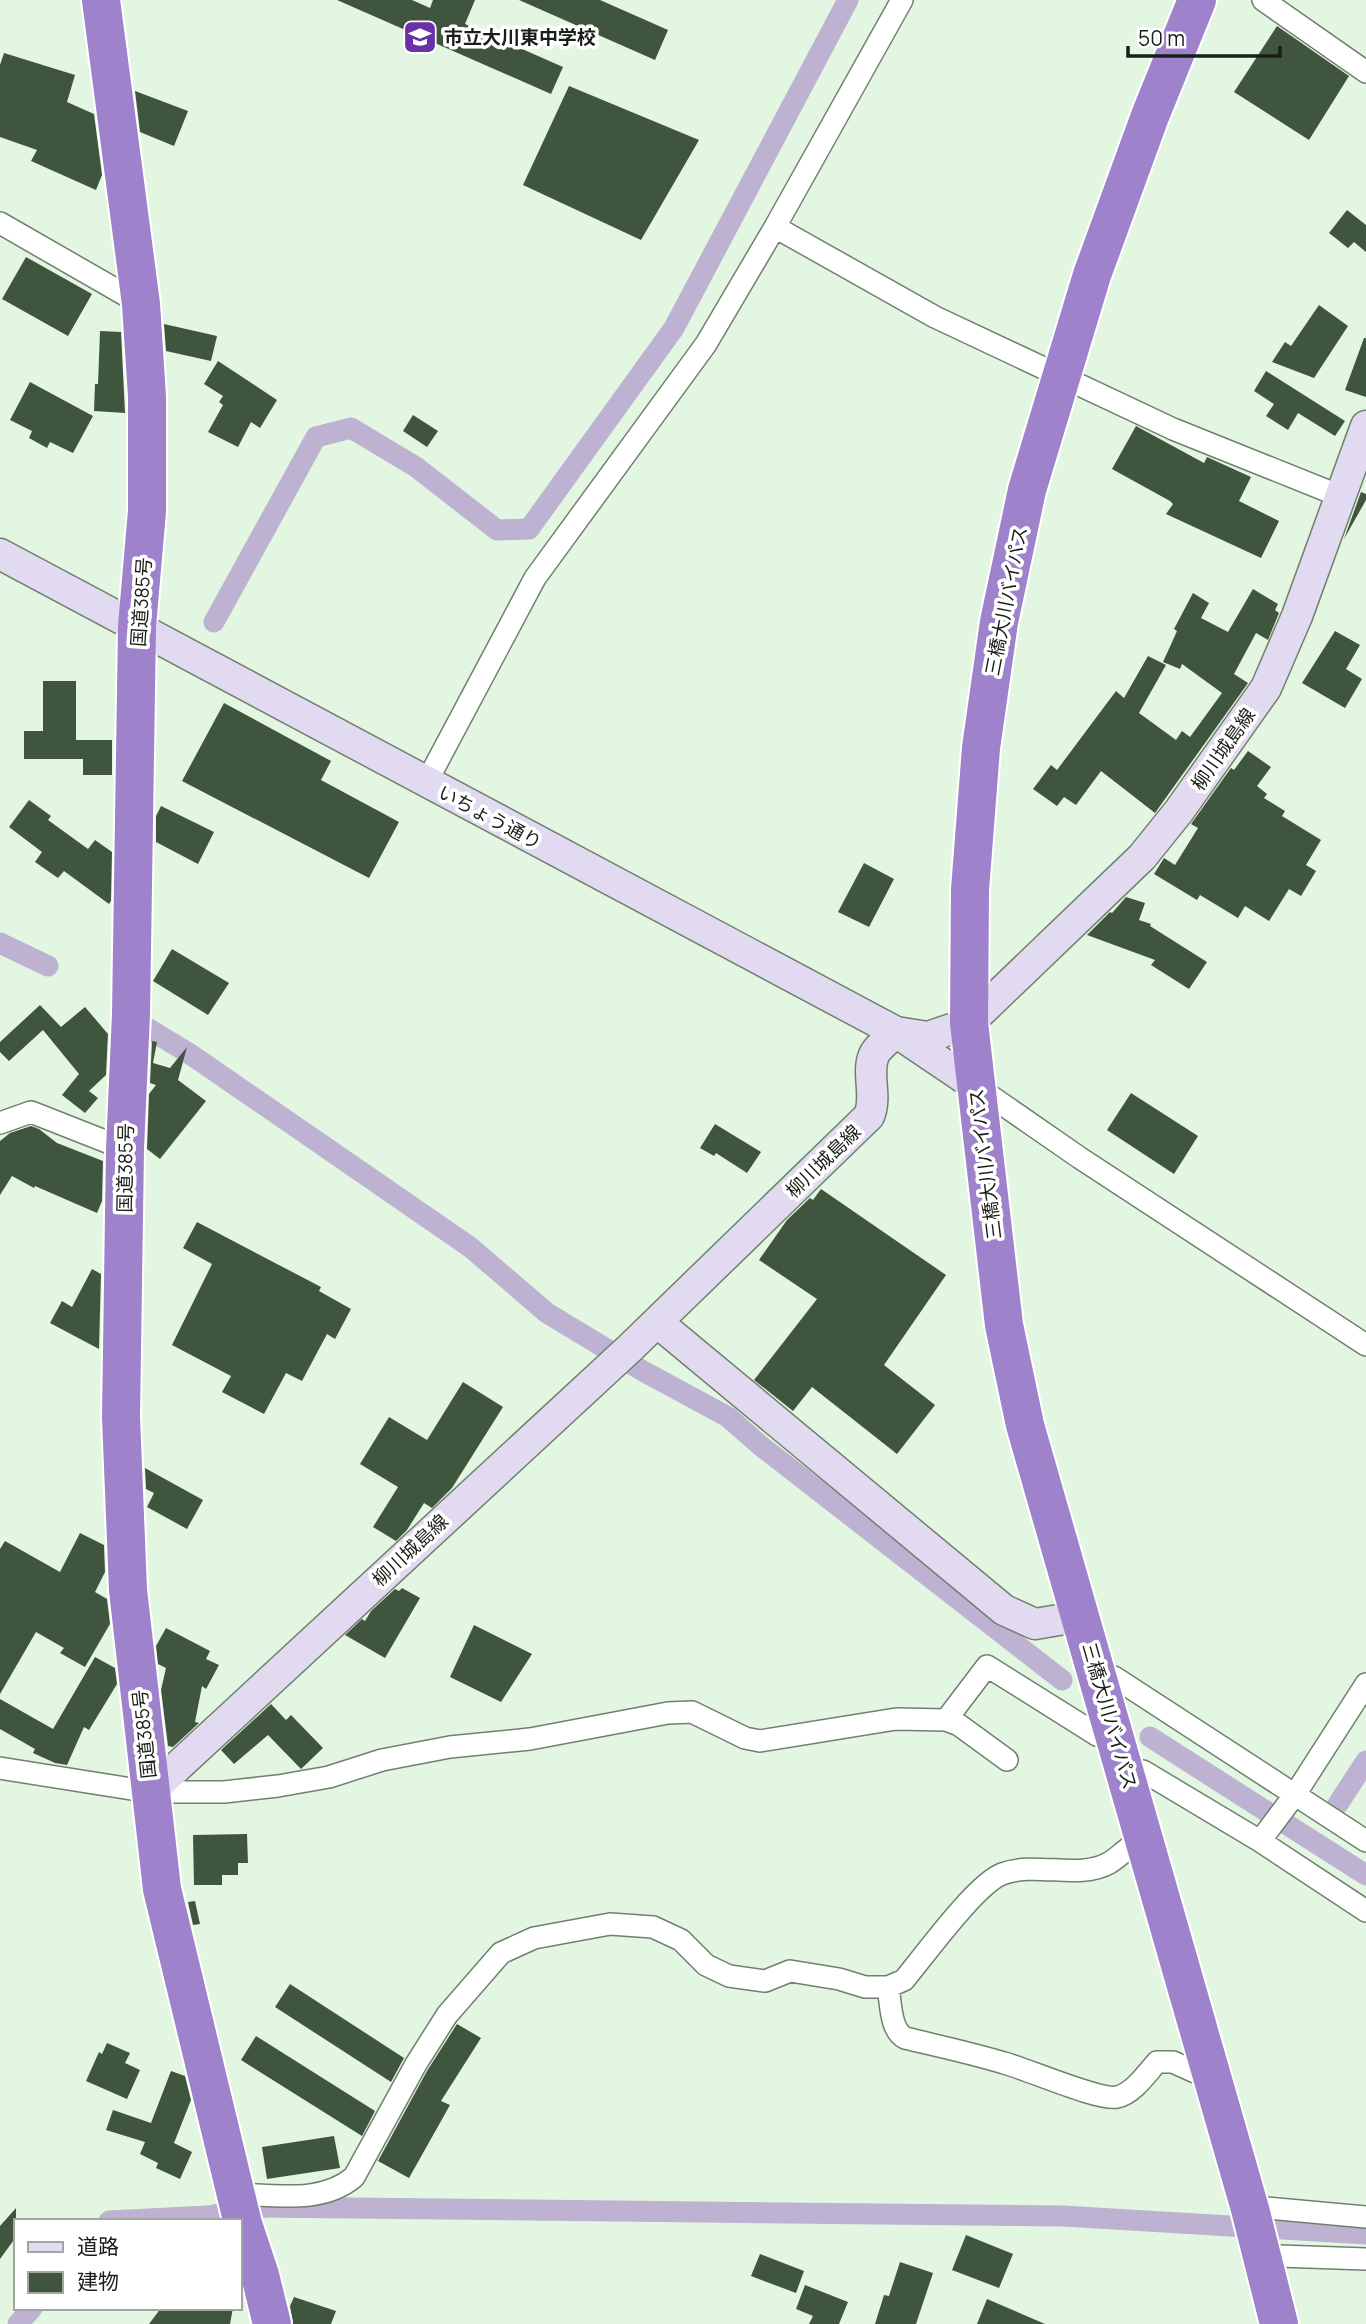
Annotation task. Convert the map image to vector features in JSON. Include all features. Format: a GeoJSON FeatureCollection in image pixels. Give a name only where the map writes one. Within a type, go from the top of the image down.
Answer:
{"type":"FeatureCollection","features":[{"type":"Feature","properties":{"kind":"highway","name":"国道385号"},"geometry":{"type":"LineString","coordinates":[[101,0],[141,304],[147,397],[147,510],[137,626],[131,1000],[125,1149],[121,1418],[128,1590],[162,1889],[240,2209],[272,2324]]}},
{"type":"Feature","properties":{"kind":"highway","name":"三橋大川バイパス"},"geometry":{"type":"LineString","coordinates":[[1197,0],[1150,116],[1092,275],[1027,490],[999,622],[981,748],[970,890],[969,1023],[1004,1325],[1025,1424],[1258,2208],[1270,2254],[1279,2324]]}},
{"type":"Feature","properties":{"kind":"main road","name":"柳川城島線"},"geometry":{"type":"LineString","coordinates":[[152,1811],[469,1494],[657,1322],[869,1116],[874,1106],[872,1062],[876,1051],[896,1032],[928,1037],[969,1023],[1142,857],[1179,811],[1266,688],[1297,616],[1366,426]]}},
{"type":"Feature","properties":{"kind":"main road","name":"いちょう通り"},"geometry":{"type":"LineString","coordinates":[[0,554],[896,1032],[976,1086]]}},
{"type":"Feature","properties":{"kind":"main road"},"geometry":{"type":"LineString","coordinates":[[657,1322],[1004,1610],[1035,1624],[1082,1616]]}},
{"type":"Feature","properties":{"kind":"street"},"geometry":{"type":"LineString","coordinates":[[426,783],[535,578],[706,344],[902,0]]}},
{"type":"Feature","properties":{"kind":"street"},"geometry":{"type":"LineString","coordinates":[[1263,0],[1366,72]]}},
{"type":"Feature","properties":{"kind":"street"},"geometry":{"type":"LineString","coordinates":[[0,223],[141,304]]}},
{"type":"Feature","properties":{"kind":"street"},"geometry":{"type":"LineString","coordinates":[[775,227],[934,317],[1173,429],[1340,496]]}},
{"type":"Feature","properties":{"kind":"street"},"geometry":{"type":"LineString","coordinates":[[976,1086],[1080,1158],[1366,1345]]}},
{"type":"Feature","properties":{"kind":"street"},"geometry":{"type":"LineString","coordinates":[[0,1124],[30,1112],[125,1149]]}},
{"type":"Feature","properties":{"kind":"street"},"geometry":{"type":"LineString","coordinates":[[946,1720],[988,1666],[1097,1735]]}},
{"type":"Feature","properties":{"kind":"street"},"geometry":{"type":"LineString","coordinates":[[1114,1677],[1366,1841]]}},
{"type":"Feature","properties":{"kind":"street"},"geometry":{"type":"LineString","coordinates":[[1260,1841],[1296,1793],[1366,1684]]}},
{"type":"Feature","properties":{"kind":"street"},"geometry":{"type":"LineString","coordinates":[[0,1768],[152,1811],[224,1792],[329,1777],[382,1760],[450,1747],[530,1739],[668,1713],[692,1712],[745,1738],[760,1741],[897,1719],[946,1720],[959,1725],[1007,1760]]}},
{"type":"Feature","properties":{"kind":"street"},"geometry":{"type":"LineString","coordinates":[[1143,1771],[1260,1841],[1366,1911]]}},
{"type":"Feature","properties":{"kind":"street"},"geometry":{"type":"LineString","coordinates":[[240,2209],[327,2193],[342,2187],[354,2177],[416,2064],[447,2015],[501,1953],[534,1937],[610,1924],[653,1927],[681,1940],[706,1965],[729,1976],[765,1981],[790,1971],[839,1979],[865,1987],[888,1987],[904,1980],[983,1886],[1001,1874],[1024,1868],[1084,1869],[1107,1864],[1130,1847]]}},
{"type":"Feature","properties":{"kind":"street"},"geometry":{"type":"LineString","coordinates":[[888,1987],[898,2035],[1009,2064],[1096,2094],[1117,2097],[1125,2094],[1157,2062],[1172,2062],[1195,2072]]}},
{"type":"Feature","properties":{"kind":"street"},"geometry":{"type":"LineString","coordinates":[[1258,2208],[1366,2217]]}},
{"type":"Feature","properties":{"kind":"street"},"geometry":{"type":"LineString","coordinates":[[1270,2254],[1366,2259]]}},
{"type":"Feature","properties":{"kind":"building"},"geometry":{"type":"Polygon","coordinates":[[[337,0],[412,0],[430,8],[433,0],[475,0],[465,24],[563,67],[551,94],[337,0]]]}},
{"type":"Feature","properties":{"kind":"building"},"geometry":{"type":"Polygon","coordinates":[[[519,0],[600,0],[668,30],[655,60],[519,0]]]}},
{"type":"Feature","properties":{"kind":"building"},"geometry":{"type":"Polygon","coordinates":[[[1277,26],[1349,76],[1309,140],[1234,92],[1277,26]]]}},
{"type":"Feature","properties":{"kind":"building"},"geometry":{"type":"Polygon","coordinates":[[[4,53],[75,75],[67,102],[94,114],[102,175],[96,190],[31,161],[37,150],[0,137],[0,65],[4,53]]]}},
{"type":"Feature","properties":{"kind":"building"},"geometry":{"type":"Polygon","coordinates":[[[569,86],[699,140],[641,240],[523,185],[569,86]]]}},
{"type":"Feature","properties":{"kind":"building"},"geometry":{"type":"Polygon","coordinates":[[[135,91],[188,111],[174,146],[140,132],[135,91]]]}},
{"type":"Feature","properties":{"kind":"building"},"geometry":{"type":"Polygon","coordinates":[[[1347,210],[1366,225],[1366,252],[1354,242],[1348,248],[1329,233],[1347,210]]]}},
{"type":"Feature","properties":{"kind":"building"},"geometry":{"type":"Polygon","coordinates":[[[26,257],[92,294],[68,336],[2,299],[26,257]]]}},
{"type":"Feature","properties":{"kind":"building"},"geometry":{"type":"Polygon","coordinates":[[[1319,305],[1348,326],[1314,378],[1272,362],[1285,342],[1291,346],[1319,305]]]}},
{"type":"Feature","properties":{"kind":"building"},"geometry":{"type":"Polygon","coordinates":[[[164,324],[217,336],[211,361],[166,351],[164,324]]]}},
{"type":"Feature","properties":{"kind":"building"},"geometry":{"type":"Polygon","coordinates":[[[100,331],[121,332],[125,413],[94,411],[100,331]]]}},
{"type":"Feature","properties":{"kind":"building"},"geometry":{"type":"Polygon","coordinates":[[[1366,338],[1366,397],[1345,390],[1366,338]]]}},
{"type":"Feature","properties":{"kind":"building"},"geometry":{"type":"Polygon","coordinates":[[[218,361],[277,400],[260,428],[251,422],[238,447],[208,432],[223,405],[219,402],[223,396],[204,384],[218,361]]]}},
{"type":"Feature","properties":{"kind":"building"},"geometry":{"type":"Polygon","coordinates":[[[1266,371],[1345,421],[1335,436],[1298,413],[1288,430],[1266,416],[1274,404],[1254,391],[1266,371]]]}},
{"type":"Feature","properties":{"kind":"building"},"geometry":{"type":"Polygon","coordinates":[[[30,382],[93,416],[73,453],[50,442],[47,448],[29,438],[32,431],[10,420],[30,382]]]}},
{"type":"Feature","properties":{"kind":"building"},"geometry":{"type":"Polygon","coordinates":[[[413,415],[438,431],[427,447],[403,431],[413,415]]]}},
{"type":"Feature","properties":{"kind":"building"},"geometry":{"type":"Polygon","coordinates":[[[1136,426],[1204,463],[1207,457],[1251,477],[1239,501],[1279,521],[1261,558],[1166,514],[1173,504],[1170,501],[1112,469],[1136,426]]]}},
{"type":"Feature","properties":{"kind":"building"},"geometry":{"type":"Polygon","coordinates":[[[1361,492],[1366,494],[1366,500],[1344,539],[1361,492]]]}},
{"type":"Feature","properties":{"kind":"building"},"geometry":{"type":"Polygon","coordinates":[[[1253,589],[1278,604],[1275,610],[1279,613],[1268,640],[1256,633],[1234,674],[1248,683],[1155,813],[1101,771],[1076,805],[1064,797],[1057,806],[1033,789],[1051,765],[1057,770],[1116,691],[1124,698],[1148,656],[1166,665],[1139,713],[1176,740],[1182,731],[1190,737],[1222,693],[1182,664],[1180,669],[1163,662],[1177,631],[1174,629],[1193,593],[1209,603],[1201,618],[1228,632],[1253,589]]]}},
{"type":"Feature","properties":{"kind":"building"},"geometry":{"type":"Polygon","coordinates":[[[1335,631],[1360,645],[1346,669],[1362,679],[1345,708],[1302,683],[1335,631]]]}},
{"type":"Feature","properties":{"kind":"building"},"geometry":{"type":"Polygon","coordinates":[[[43,681],[76,681],[76,740],[112,740],[112,775],[83,775],[83,759],[24,759],[24,731],[43,731],[43,681]]]}},
{"type":"Feature","properties":{"kind":"building"},"geometry":{"type":"Polygon","coordinates":[[[224,703],[331,761],[321,780],[399,822],[369,878],[182,781],[224,703]]]}},
{"type":"Feature","properties":{"kind":"building"},"geometry":{"type":"Polygon","coordinates":[[[1248,751],[1271,767],[1257,786],[1267,794],[1264,798],[1285,811],[1282,816],[1321,840],[1306,865],[1316,871],[1301,896],[1289,889],[1269,921],[1245,906],[1238,918],[1200,895],[1197,900],[1154,874],[1164,858],[1175,865],[1198,828],[1191,824],[1231,768],[1234,770],[1248,751]]]}},
{"type":"Feature","properties":{"kind":"building"},"geometry":{"type":"Polygon","coordinates":[[[29,800],[51,816],[48,820],[88,849],[95,840],[112,852],[109,904],[64,871],[58,878],[35,862],[42,852],[9,827],[29,800]]]}},
{"type":"Feature","properties":{"kind":"building"},"geometry":{"type":"Polygon","coordinates":[[[161,806],[214,832],[198,864],[156,842],[156,816],[161,806]]]}},
{"type":"Feature","properties":{"kind":"building"},"geometry":{"type":"Polygon","coordinates":[[[864,863],[894,879],[869,927],[838,912],[864,863]]]}},
{"type":"Feature","properties":{"kind":"building"},"geometry":{"type":"Polygon","coordinates":[[[1126,897],[1145,903],[1139,920],[1151,924],[1150,926],[1207,962],[1189,989],[1151,965],[1155,960],[1087,935],[1126,897]]]}},
{"type":"Feature","properties":{"kind":"building"},"geometry":{"type":"Polygon","coordinates":[[[172,949],[229,983],[208,1015],[153,981],[172,949]]]}},
{"type":"Feature","properties":{"kind":"building"},"geometry":{"type":"Polygon","coordinates":[[[40,1005],[61,1027],[85,1007],[108,1034],[106,1075],[89,1091],[98,1098],[85,1113],[62,1095],[79,1074],[43,1030],[9,1061],[0,1052],[0,1042],[40,1005]]]}},
{"type":"Feature","properties":{"kind":"building"},"geometry":{"type":"Polygon","coordinates":[[[152,1041],[157,1042],[153,1063],[170,1068],[187,1047],[178,1080],[206,1101],[160,1159],[147,1149],[149,1094],[156,1085],[150,1083],[152,1041]]]}},
{"type":"Feature","properties":{"kind":"building"},"geometry":{"type":"Polygon","coordinates":[[[1131,1093],[1198,1136],[1174,1174],[1107,1130],[1131,1093]]]}},
{"type":"Feature","properties":{"kind":"building"},"geometry":{"type":"Polygon","coordinates":[[[715,1124],[761,1152],[747,1173],[716,1153],[714,1156],[700,1148],[715,1124]]]}},
{"type":"Feature","properties":{"kind":"building"},"geometry":{"type":"Polygon","coordinates":[[[31,1126],[57,1143],[103,1161],[102,1201],[97,1213],[35,1186],[34,1188],[12,1176],[0,1195],[0,1141],[10,1133],[31,1126]]]}},
{"type":"Feature","properties":{"kind":"building"},"geometry":{"type":"Polygon","coordinates":[[[821,1189],[946,1275],[884,1365],[935,1405],[897,1454],[812,1387],[793,1411],[754,1380],[817,1299],[759,1260],[787,1220],[810,1198],[813,1200],[821,1189]]]}},
{"type":"Feature","properties":{"kind":"building"},"geometry":{"type":"Polygon","coordinates":[[[197,1222],[321,1287],[319,1291],[351,1309],[335,1339],[327,1334],[302,1381],[286,1373],[264,1414],[222,1392],[231,1376],[172,1345],[212,1264],[183,1248],[197,1222]]]}},
{"type":"Feature","properties":{"kind":"building"},"geometry":{"type":"Polygon","coordinates":[[[92,1269],[101,1274],[99,1349],[50,1323],[62,1301],[72,1307],[92,1269]]]}},
{"type":"Feature","properties":{"kind":"building"},"geometry":{"type":"Polygon","coordinates":[[[463,1382],[503,1407],[452,1488],[432,1508],[424,1503],[407,1530],[396,1541],[373,1527],[398,1487],[360,1464],[389,1417],[427,1440],[463,1382]]]}},
{"type":"Feature","properties":{"kind":"building"},"geometry":{"type":"Polygon","coordinates":[[[145,1468],[203,1500],[187,1529],[147,1507],[154,1493],[146,1489],[145,1468]]]}},
{"type":"Feature","properties":{"kind":"building"},"geometry":{"type":"Polygon","coordinates":[[[80,1533],[104,1545],[105,1572],[95,1592],[107,1599],[110,1624],[85,1667],[60,1653],[64,1648],[36,1632],[0,1694],[0,1549],[5,1541],[60,1572],[80,1533]]]}},
{"type":"Feature","properties":{"kind":"building"},"geometry":{"type":"Polygon","coordinates":[[[402,1588],[420,1598],[385,1658],[345,1635],[362,1619],[365,1621],[371,1611],[395,1589],[399,1591],[402,1588]]]}},
{"type":"Feature","properties":{"kind":"building"},"geometry":{"type":"Polygon","coordinates":[[[474,1625],[532,1654],[501,1702],[450,1677],[474,1625]]]}},
{"type":"Feature","properties":{"kind":"building"},"geometry":{"type":"Polygon","coordinates":[[[166,1628],[210,1651],[206,1659],[219,1665],[206,1689],[202,1686],[195,1722],[199,1723],[173,1747],[168,1746],[161,1690],[166,1668],[158,1664],[156,1646],[166,1628]]]}},
{"type":"Feature","properties":{"kind":"building"},"geometry":{"type":"Polygon","coordinates":[[[95,1657],[115,1668],[117,1684],[89,1730],[84,1727],[67,1765],[55,1763],[33,1753],[35,1749],[0,1729],[0,1699],[53,1729],[95,1657]]]}},
{"type":"Feature","properties":{"kind":"building"},"geometry":{"type":"Polygon","coordinates":[[[271,1704],[286,1720],[291,1715],[323,1748],[301,1769],[268,1735],[234,1764],[221,1750],[271,1704]]]}},
{"type":"Feature","properties":{"kind":"building"},"geometry":{"type":"Polygon","coordinates":[[[247,1834],[248,1863],[238,1863],[238,1875],[222,1875],[222,1885],[194,1885],[193,1835],[247,1834]]]}},
{"type":"Feature","properties":{"kind":"building"},"geometry":{"type":"Polygon","coordinates":[[[195,1901],[200,1924],[193,1925],[188,1902],[195,1901]]]}},
{"type":"Feature","properties":{"kind":"building"},"geometry":{"type":"Polygon","coordinates":[[[290,1984],[404,2058],[391,2082],[275,2007],[290,1984]]]}},
{"type":"Feature","properties":{"kind":"building"},"geometry":{"type":"Polygon","coordinates":[[[457,2024],[481,2038],[441,2101],[450,2105],[409,2178],[378,2161],[427,2071],[457,2024]]]}},
{"type":"Feature","properties":{"kind":"building"},"geometry":{"type":"Polygon","coordinates":[[[256,2036],[375,2111],[362,2136],[241,2060],[256,2036]]]}},
{"type":"Feature","properties":{"kind":"building"},"geometry":{"type":"Polygon","coordinates":[[[107,2043],[130,2053],[125,2063],[140,2070],[127,2099],[86,2081],[99,2052],[102,2054],[107,2043]]]}},
{"type":"Feature","properties":{"kind":"building"},"geometry":{"type":"Polygon","coordinates":[[[171,2071],[185,2076],[191,2100],[174,2143],[192,2152],[180,2179],[156,2168],[158,2163],[140,2154],[145,2142],[106,2130],[113,2110],[151,2123],[171,2071]]]}},
{"type":"Feature","properties":{"kind":"building"},"geometry":{"type":"Polygon","coordinates":[[[334,2136],[340,2168],[267,2179],[262,2147],[334,2136]]]}},
{"type":"Feature","properties":{"kind":"building"},"geometry":{"type":"Polygon","coordinates":[[[16,2208],[14,2240],[0,2259],[0,2226],[16,2208]]]}},
{"type":"Feature","properties":{"kind":"building"},"geometry":{"type":"Polygon","coordinates":[[[966,2235],[1013,2254],[999,2288],[952,2270],[966,2235]]]}},
{"type":"Feature","properties":{"kind":"building"},"geometry":{"type":"Polygon","coordinates":[[[760,2254],[804,2271],[796,2293],[751,2276],[760,2254]]]}},
{"type":"Feature","properties":{"kind":"building"},"geometry":{"type":"Polygon","coordinates":[[[900,2262],[933,2273],[916,2324],[875,2324],[884,2295],[889,2296],[900,2262]]]}},
{"type":"Feature","properties":{"kind":"building"},"geometry":{"type":"Polygon","coordinates":[[[805,2285],[848,2302],[839,2324],[809,2324],[813,2316],[796,2309],[805,2285]]]}},
{"type":"Feature","properties":{"kind":"building"},"geometry":{"type":"Polygon","coordinates":[[[294,2297],[336,2311],[331,2324],[293,2324],[290,2306],[294,2297]]]}},
{"type":"Feature","properties":{"kind":"building"},"geometry":{"type":"Polygon","coordinates":[[[987,2299],[1045,2324],[977,2324],[987,2299]]]}},
{"type":"Feature","properties":{"kind":"building"},"geometry":{"type":"Polygon","coordinates":[[[160,2310],[233,2310],[230,2324],[149,2324],[160,2310]]]}},
{"type":"Feature","properties":{"kind":"waterway"},"geometry":{"type":"LineString","coordinates":[[214,622],[316,437],[351,428],[416,467],[497,530],[529,529],[674,328],[848,0]]}},
{"type":"Feature","properties":{"kind":"waterway"},"geometry":{"type":"LineString","coordinates":[[0,943],[48,966]]}},
{"type":"Feature","properties":{"kind":"waterway"},"geometry":{"type":"LineString","coordinates":[[139,1023],[190,1054],[470,1247],[547,1313],[643,1371],[728,1417],[761,1446],[1062,1680]]}},
{"type":"Feature","properties":{"kind":"waterway"},"geometry":{"type":"LineString","coordinates":[[1150,1737],[1366,1875]]}},
{"type":"Feature","properties":{"kind":"waterway"},"geometry":{"type":"LineString","coordinates":[[1338,1804],[1366,1761]]}},
{"type":"Feature","properties":{"kind":"waterway"},"geometry":{"type":"LineString","coordinates":[[149,2219],[208,2216],[259,2207],[1063,2216],[1366,2234]]}},
{"type":"Feature","properties":{"kind":"waterway"},"geometry":{"type":"LineString","coordinates":[[18,2324],[30,2310]]}},
{"type":"Feature","properties":{"kind":"place","name":"市立大川東中学校"},"geometry":{"type":"Point","coordinates":[420,37]}}]}
